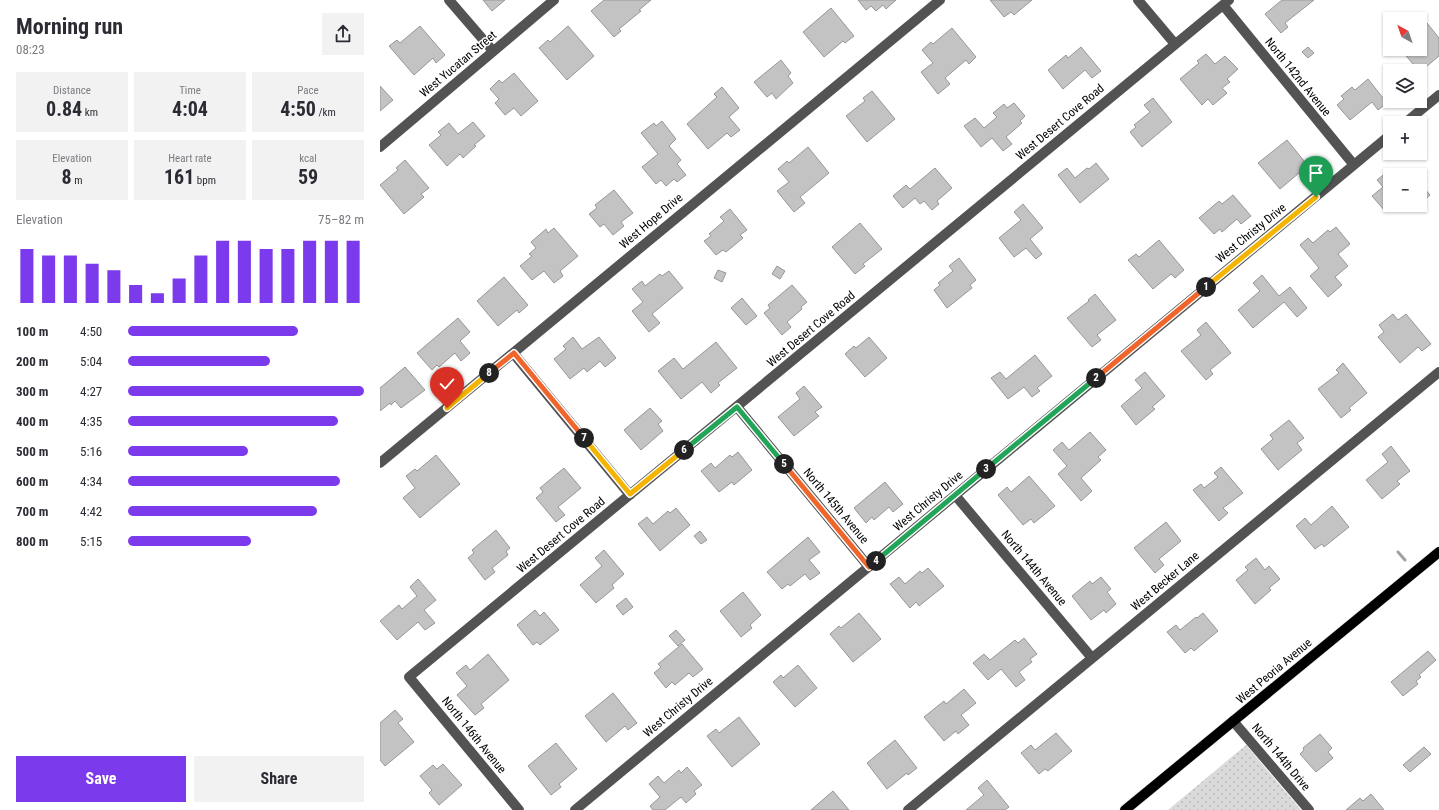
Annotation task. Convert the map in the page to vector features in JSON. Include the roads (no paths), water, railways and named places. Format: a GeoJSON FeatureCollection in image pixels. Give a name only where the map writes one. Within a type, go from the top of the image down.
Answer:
{"type":"FeatureCollection","features":[{"type":"Feature","properties":{"kind":"main road","name":"West Peoria Avenue"},"geometry":{"type":"LineString","coordinates":[[1125,810],[1439,552]]}},
{"type":"Feature","properties":{"kind":"street"},"geometry":{"type":"LineString","coordinates":[[449,0],[493,51]]}},
{"type":"Feature","properties":{"kind":"street","name":"West Yucatan Street"},"geometry":{"type":"LineString","coordinates":[[380,147],[554,0]]}},
{"type":"Feature","properties":{"kind":"street","name":"West Hope Drive"},"geometry":{"type":"LineString","coordinates":[[380,463],[940,0]]}},
{"type":"Feature","properties":{"kind":"street"},"geometry":{"type":"LineString","coordinates":[[1138,0],[1175,44]]}},
{"type":"Feature","properties":{"kind":"street","name":"West Desert Cove Road"},"geometry":{"type":"LineString","coordinates":[[409,677],[1226,2]]}},
{"type":"Feature","properties":{"kind":"street","name":"North 142nd Avenue"},"geometry":{"type":"LineString","coordinates":[[1226,2],[1354,165]]}},
{"type":"Feature","properties":{"kind":"street"},"geometry":{"type":"LineString","coordinates":[[1414,116],[1439,95]]}},
{"type":"Feature","properties":{"kind":"street","name":"West Christy Drive"},"geometry":{"type":"LineString","coordinates":[[575,810],[1383,142]]}},
{"type":"Feature","properties":{"kind":"street"},"geometry":{"type":"LineString","coordinates":[[514,353],[630,494]]}},
{"type":"Feature","properties":{"kind":"street","name":"West Becker Lane"},"geometry":{"type":"LineString","coordinates":[[908,810],[1439,372]]}},
{"type":"Feature","properties":{"kind":"street","name":"North 145th Avenue"},"geometry":{"type":"LineString","coordinates":[[737,407],[869,567]]}},
{"type":"Feature","properties":{"kind":"street","name":"North 144th Avenue"},"geometry":{"type":"LineString","coordinates":[[956,495],[1092,658]]}},
{"type":"Feature","properties":{"kind":"street","name":"North 146th Avenue"},"geometry":{"type":"LineString","coordinates":[[409,677],[518,810]]}},
{"type":"Feature","properties":{"kind":"street","name":"North 144th Drive"},"geometry":{"type":"LineString","coordinates":[[1233,721],[1309,810]]}},
{"type":"Feature","properties":{"kind":"waterway"},"geometry":{"type":"LineString","coordinates":[[1398,552],[1405,560]]}}]}
